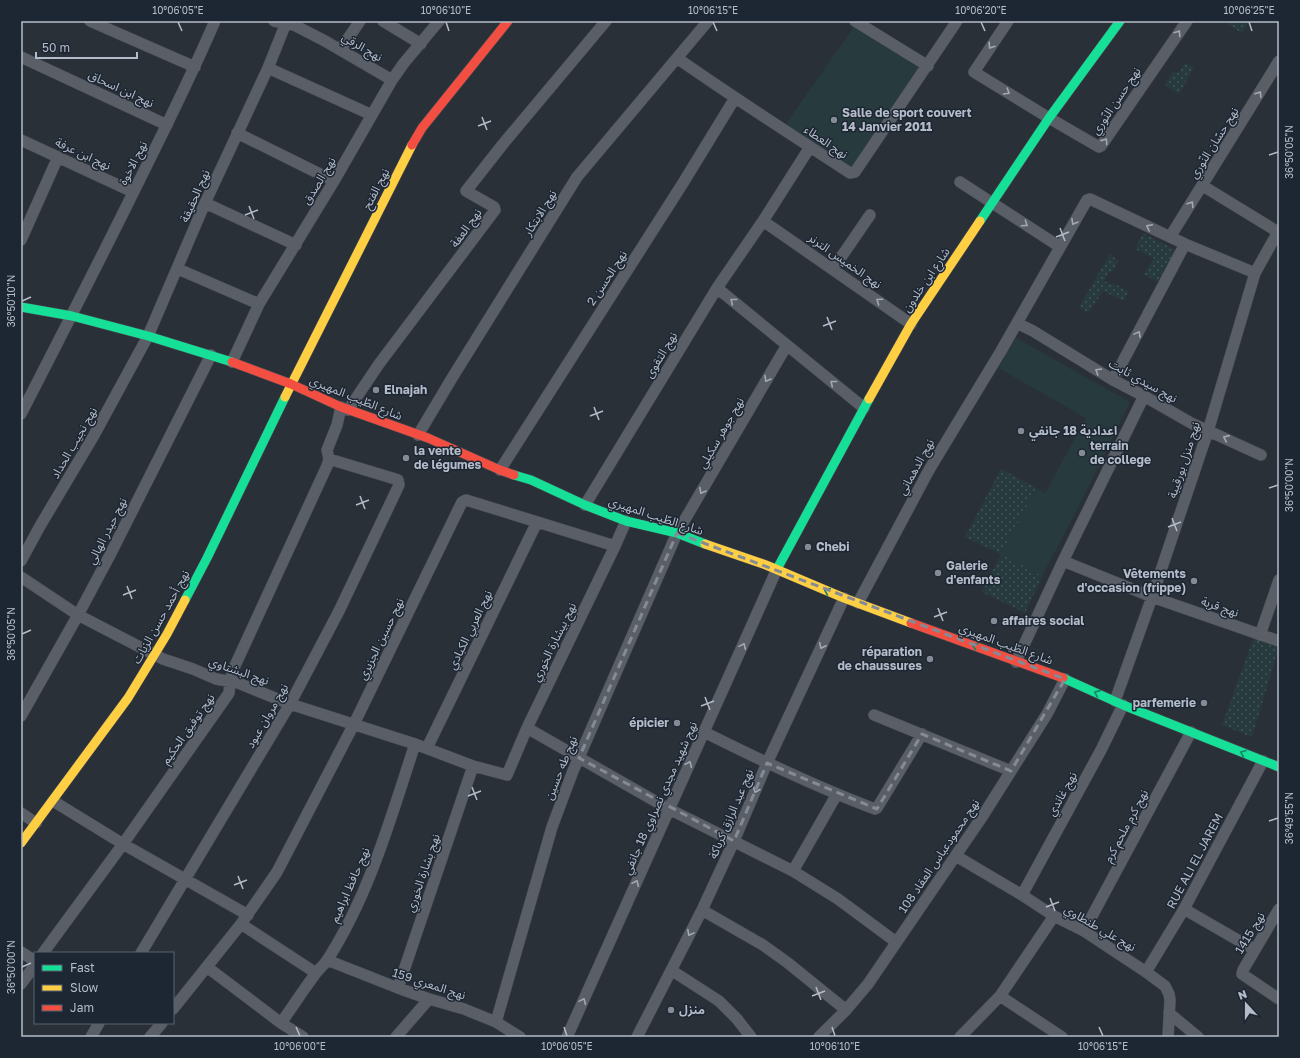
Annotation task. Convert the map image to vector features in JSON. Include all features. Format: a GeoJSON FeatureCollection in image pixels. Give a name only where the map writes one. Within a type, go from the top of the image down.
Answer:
{"type":"FeatureCollection","features":[{"type":"Feature","properties":{"kind":"street"},"geometry":{"type":"LineString","coordinates":[[90,21],[195,67]]}},
{"type":"Feature","properties":{"kind":"street","name":"نهج الاخوة"},"geometry":{"type":"LineString","coordinates":[[21,414],[59,338],[72,316],[167,124],[195,67],[215,21]]}},
{"type":"Feature","properties":{"kind":"street","name":"نهج الرقي"},"geometry":{"type":"LineString","coordinates":[[274,21],[294,25],[325,41],[392,80]]}},
{"type":"Feature","properties":{"kind":"street"},"geometry":{"type":"LineString","coordinates":[[340,50],[360,21]]}},
{"type":"Feature","properties":{"kind":"street"},"geometry":{"type":"LineString","coordinates":[[383,21],[421,44]]}},
{"type":"Feature","properties":{"kind":"street","name":"نهج الصدق"},"geometry":{"type":"LineString","coordinates":[[232,362],[259,304],[334,181],[392,80],[439,21]]}},
{"type":"Feature","properties":{"kind":"street","name":"نهج الفتح"},"geometry":{"type":"LineString","coordinates":[[291,384],[406,155],[422,128],[508,21]]}},
{"type":"Feature","properties":{"kind":"street","name":"نهج العفة"},"geometry":{"type":"LineString","coordinates":[[344,408],[495,210],[494,207],[466,191],[503,144],[606,21]]}},
{"type":"Feature","properties":{"kind":"street","name":"نهج الابتكار"},"geometry":{"type":"LineString","coordinates":[[418,435],[578,177],[708,21]]}},
{"type":"Feature","properties":{"kind":"street"},"geometry":{"type":"LineString","coordinates":[[855,21],[928,66]]}},
{"type":"Feature","properties":{"kind":"street","name":"نهج العطاء"},"geometry":{"type":"LineString","coordinates":[[677,58],[735,98],[850,173],[855,172],[957,21]]}},
{"type":"Feature","properties":{"kind":"street"},"geometry":{"type":"LineString","coordinates":[[1008,21],[974,72],[1049,118]]}},
{"type":"Feature","properties":{"kind":"street","name":"شارع ابن خلدون"},"geometry":{"type":"LineString","coordinates":[[777,569],[911,324],[1049,118],[1120,21]]}},
{"type":"Feature","properties":{"kind":"street","name":"نهج حسن النّوري"},"geometry":{"type":"LineString","coordinates":[[1049,118],[1097,147],[1101,146],[1186,21]]}},
{"type":"Feature","properties":{"kind":"street","name":"نهج الحقيقة"},"geometry":{"type":"LineString","coordinates":[[148,336],[205,203],[268,68],[286,23]]}},
{"type":"Feature","properties":{"kind":"street","name":"نهج ابن اسحاق"},"geometry":{"type":"LineString","coordinates":[[21,57],[167,124]]}},
{"type":"Feature","properties":{"kind":"street","name":"نهج حسّان النّوري"},"geometry":{"type":"LineString","coordinates":[[1170,237],[1203,186],[1279,61]]}},
{"type":"Feature","properties":{"kind":"street"},"geometry":{"type":"LineString","coordinates":[[268,68],[372,115]]}},
{"type":"Feature","properties":{"kind":"street","name":"نهج الحسن 2"},"geometry":{"type":"LineString","coordinates":[[500,470],[735,98]]}},
{"type":"Feature","properties":{"kind":"street"},"geometry":{"type":"LineString","coordinates":[[237,133],[334,181]]}},
{"type":"Feature","properties":{"kind":"street","name":"نهج ابن عرفة"},"geometry":{"type":"LineString","coordinates":[[21,140],[133,192]]}},
{"type":"Feature","properties":{"kind":"street","name":"نهج التقوى"},"geometry":{"type":"LineString","coordinates":[[585,505],[717,288],[763,221],[810,147]]}},
{"type":"Feature","properties":{"kind":"street"},"geometry":{"type":"LineString","coordinates":[[21,240],[58,157]]}},
{"type":"Feature","properties":{"kind":"street"},"geometry":{"type":"LineString","coordinates":[[960,182],[1060,247]]}},
{"type":"Feature","properties":{"kind":"street"},"geometry":{"type":"LineString","coordinates":[[1203,186],[1278,231]]}},
{"type":"Feature","properties":{"kind":"street","name":"نهج الدهماني"},"geometry":{"type":"LineString","coordinates":[[858,603],[929,470],[1003,348],[1089,199],[1170,237]]}},
{"type":"Feature","properties":{"kind":"street"},"geometry":{"type":"LineString","coordinates":[[205,203],[296,245]]}},
{"type":"Feature","properties":{"kind":"street"},"geometry":{"type":"LineString","coordinates":[[833,269],[870,215]]}},
{"type":"Feature","properties":{"kind":"street","name":"نهج الخميس الترنر"},"geometry":{"type":"LineString","coordinates":[[763,221],[911,324]]}},
{"type":"Feature","properties":{"kind":"street","name":"نهج منزل بورقيبة"},"geometry":{"type":"LineString","coordinates":[[1119,703],[1152,597],[1208,430],[1255,273],[1278,231]]}},
{"type":"Feature","properties":{"kind":"street"},"geometry":{"type":"LineString","coordinates":[[1170,237],[1255,273]]}},
{"type":"Feature","properties":{"kind":"street"},"geometry":{"type":"LineString","coordinates":[[1113,380],[1184,244]]}},
{"type":"Feature","properties":{"kind":"street"},"geometry":{"type":"LineString","coordinates":[[178,269],[259,304]]}},
{"type":"Feature","properties":{"kind":"street"},"geometry":{"type":"LineString","coordinates":[[717,288],[864,408]]}},
{"type":"Feature","properties":{"kind":"street","name":"شارع الطّيب المهيري"},"geometry":{"type":"LineString","coordinates":[[21,306],[72,316],[148,336],[232,362],[291,384],[344,408],[428,438],[500,470],[531,480],[585,505],[626,521],[677,533],[717,549],[777,569],[844,598],[1065,679],[1119,703],[1279,767]]}},
{"type":"Feature","properties":{"kind":"street","name":"نهج سيدي ثابت"},"geometry":{"type":"LineString","coordinates":[[1017,323],[1033,331],[1113,380],[1208,430],[1261,454]]}},
{"type":"Feature","properties":{"kind":"street","name":"نهج نجيب الحداد"},"geometry":{"type":"LineString","coordinates":[[21,561],[93,437],[148,336]]}},
{"type":"Feature","properties":{"kind":"street","name":"نهج جوهر سكيلي"},"geometry":{"type":"LineString","coordinates":[[677,533],[787,345]]}},
{"type":"Feature","properties":{"kind":"street","name":"نهج حيدر الهالي"},"geometry":{"type":"LineString","coordinates":[[21,716],[78,615],[211,355]]}},
{"type":"Feature","properties":{"kind":"street","name":"نهج أحمد حسن الزيات"},"geometry":{"type":"LineString","coordinates":[[21,843],[128,698],[167,634],[207,558],[291,384]]}},
{"type":"Feature","properties":{"kind":"street"},"geometry":{"type":"LineString","coordinates":[[1016,662],[1063,561],[1144,396]]}},
{"type":"Feature","properties":{"kind":"street","name":"نهج توفيق الحكيم"},"geometry":{"type":"LineString","coordinates":[[44,952],[123,844],[229,694],[233,670],[327,466],[329,459],[327,450],[344,408]]}},
{"type":"Feature","properties":{"kind":"street","name":"نهج مروان عبود"},"geometry":{"type":"LineString","coordinates":[[142,952],[290,704],[342,604],[399,485],[398,480],[329,459]]}},
{"type":"Feature","properties":{"kind":"street","name":"نهج حسين الجزيري"},"geometry":{"type":"LineString","coordinates":[[244,920],[277,872],[354,724],[462,502],[466,500],[615,546]]}},
{"type":"Feature","properties":{"kind":"street","name":"نهج بيشارة الخوري"},"geometry":{"type":"LineString","coordinates":[[507,776],[527,728],[626,521]]}},
{"type":"Feature","properties":{"kind":"street","name":"نهج العربي الكبادي"},"geometry":{"type":"LineString","coordinates":[[427,748],[537,522]]}},
{"type":"Feature","properties":{"kind":"street","name":"نهج طه حسين"},"geometry":{"type":"LineString","coordinates":[[496,1022],[552,827],[579,758],[677,533]]}},
{"type":"Feature","properties":{"kind":"street","name":"نهج قربة"},"geometry":{"type":"LineString","coordinates":[[1063,561],[1152,597],[1279,641]]}},
{"type":"Feature","properties":{"kind":"street","name":"نهج شهيد مجدي نصراوي 18 جانفي"},"geometry":{"type":"LineString","coordinates":[[567,1037],[777,569]]}},
{"type":"Feature","properties":{"kind":"street","name":"نهج البشتاوي"},"geometry":{"type":"LineString","coordinates":[[21,578],[78,615],[154,655],[216,679],[238,684],[290,704],[415,744],[473,766],[507,776]]}},
{"type":"Feature","properties":{"kind":"street"},"geometry":{"type":"LineString","coordinates":[[1260,635],[1279,580]]}},
{"type":"Feature","properties":{"kind":"street","name":"نهج عبد الرازق كرباكة"},"geometry":{"type":"LineString","coordinates":[[637,1037],[702,910],[734,841],[767,763],[844,598]]}},
{"type":"Feature","properties":{"kind":"street","name":"نهج محمودعباس العقاد 108"},"geometry":{"type":"LineString","coordinates":[[819,1037],[846,1010],[868,984],[956,856],[1047,714],[1065,679]]}},
{"type":"Feature","properties":{"kind":"street","name":"نهج غاندي"},"geometry":{"type":"LineString","coordinates":[[1022,895],[1101,750],[1119,703]]}},
{"type":"Feature","properties":{"kind":"street"},"geometry":{"type":"LineString","coordinates":[[874,715],[1011,771]]}},
{"type":"Feature","properties":{"kind":"street"},"geometry":{"type":"LineString","coordinates":[[527,728],[669,809],[793,871],[838,899],[896,942]]}},
{"type":"Feature","properties":{"kind":"street"},"geometry":{"type":"LineString","coordinates":[[704,732],[767,763],[837,794],[876,808],[922,734]]}},
{"type":"Feature","properties":{"kind":"street","name":"نهج كرم ملحم كرم"},"geometry":{"type":"LineString","coordinates":[[1084,932],[1191,732]]}},
{"type":"Feature","properties":{"kind":"street","name":"نهج حافظ ابراهيم"},"geometry":{"type":"LineString","coordinates":[[281,1023],[316,973],[327,960],[366,885],[415,744]]}},
{"type":"Feature","properties":{"kind":"street","name":"RUE ALI EL JAREM"},"geometry":{"type":"LineString","coordinates":[[1146,972],[1184,909],[1263,761]]}},
{"type":"Feature","properties":{"kind":"street","name":"نهج بشارة الخوري"},"geometry":{"type":"LineString","coordinates":[[398,988],[473,766]]}},
{"type":"Feature","properties":{"kind":"street"},"geometry":{"type":"LineString","coordinates":[[793,871],[837,794]]}},
{"type":"Feature","properties":{"kind":"street"},"geometry":{"type":"LineString","coordinates":[[52,802],[185,880],[244,920],[316,973]]}},
{"type":"Feature","properties":{"kind":"street"},"geometry":{"type":"LineString","coordinates":[[21,813],[36,823]]}},
{"type":"Feature","properties":{"kind":"street","name":"نهج علي طنطاوي"},"geometry":{"type":"LineString","coordinates":[[956,856],[1022,895],[1054,916],[1084,932],[1146,972],[1164,986],[1169,994],[1170,1000],[1168,1037]]}},
{"type":"Feature","properties":{"kind":"street"},"geometry":{"type":"LineString","coordinates":[[1184,909],[1255,950]]}},
{"type":"Feature","properties":{"kind":"street","name":"نهج 1415"},"geometry":{"type":"LineString","coordinates":[[1279,909],[1242,974],[1279,999]]}},
{"type":"Feature","properties":{"kind":"street"},"geometry":{"type":"LineString","coordinates":[[702,910],[763,945],[788,963],[846,1010]]}},
{"type":"Feature","properties":{"kind":"street"},"geometry":{"type":"LineString","coordinates":[[960,1037],[1000,996],[1054,916]]}},
{"type":"Feature","properties":{"kind":"street"},"geometry":{"type":"LineString","coordinates":[[174,1008],[244,920]]}},
{"type":"Feature","properties":{"kind":"street"},"geometry":{"type":"LineString","coordinates":[[21,952],[34,960]]}},
{"type":"Feature","properties":{"kind":"street","name":"نهج المعري 159"},"geometry":{"type":"LineString","coordinates":[[327,960],[398,988],[464,1009],[496,1022],[520,1037]]}},
{"type":"Feature","properties":{"kind":"street"},"geometry":{"type":"LineString","coordinates":[[21,984],[34,966]]}},
{"type":"Feature","properties":{"kind":"street"},"geometry":{"type":"LineString","coordinates":[[207,967],[281,1023],[303,1037]]}},
{"type":"Feature","properties":{"kind":"street"},"geometry":{"type":"LineString","coordinates":[[671,970],[719,1000],[732,1013],[751,1037]]}},
{"type":"Feature","properties":{"kind":"street"},"geometry":{"type":"LineString","coordinates":[[1000,996],[1062,1037]]}},
{"type":"Feature","properties":{"kind":"street"},"geometry":{"type":"LineString","coordinates":[[396,1037],[429,999]]}},
{"type":"Feature","properties":{"kind":"street"},"geometry":{"type":"LineString","coordinates":[[1169,1013],[1198,1037]]}},
{"type":"Feature","properties":{"kind":"street"},"geometry":{"type":"LineString","coordinates":[[91,1037],[98,1024]]}},
{"type":"Feature","properties":{"kind":"street"},"geometry":{"type":"LineString","coordinates":[[150,1037],[161,1024]]}},
{"type":"Feature","properties":{"kind":"highlighted area"},"geometry":{"type":"Polygon","coordinates":[[[677,533],[1065,679],[1011,771],[922,734],[877,809],[767,763],[734,841],[579,758],[677,533]]]}},
{"type":"Feature","properties":{"kind":"green space"},"geometry":{"type":"Polygon","coordinates":[[[1222,21],[1245,21],[1248,23],[1242,33],[1222,21]]]}},
{"type":"Feature","properties":{"kind":"green space"},"geometry":{"type":"Polygon","coordinates":[[[856,24],[922,70],[853,170],[783,128],[856,24]]]}},
{"type":"Feature","properties":{"kind":"green space"},"geometry":{"type":"Polygon","coordinates":[[[1185,63],[1194,68],[1179,94],[1165,85],[1173,71],[1178,73],[1185,63]]]}},
{"type":"Feature","properties":{"kind":"green space"},"geometry":{"type":"Polygon","coordinates":[[[1143,233],[1176,250],[1157,282],[1144,274],[1154,258],[1135,249],[1143,233]]]}},
{"type":"Feature","properties":{"kind":"green space"},"geometry":{"type":"Polygon","coordinates":[[[1110,254],[1118,261],[1112,272],[1109,271],[1104,281],[1111,284],[1114,283],[1128,292],[1124,301],[1103,291],[1088,313],[1079,307],[1110,254]]]}},
{"type":"Feature","properties":{"kind":"green space"},"geometry":{"type":"Polygon","coordinates":[[[1016,338],[1130,402],[1077,510],[1042,576],[1001,554],[1036,488],[1045,493],[1086,418],[998,368],[1016,338]]]}},
{"type":"Feature","properties":{"kind":"green space"},"geometry":{"type":"Polygon","coordinates":[[[1001,469],[1036,488],[1001,554],[965,537],[1001,469]]]}},
{"type":"Feature","properties":{"kind":"green space"},"geometry":{"type":"Polygon","coordinates":[[[1001,554],[1042,576],[1025,613],[982,592],[1001,554]]]}},
{"type":"Feature","properties":{"kind":"green space"},"geometry":{"type":"Polygon","coordinates":[[[1254,637],[1279,647],[1252,737],[1222,725],[1254,637]]]}},
{"type":"Feature","properties":{"kind":"traffic: fast"},"geometry":{"type":"LineString","coordinates":[[980,221],[1049,118],[1120,21]]}},
{"type":"Feature","properties":{"kind":"traffic: fast"},"geometry":{"type":"LineString","coordinates":[[21,307],[72,316],[148,336],[232,362]]}},
{"type":"Feature","properties":{"kind":"traffic: fast"},"geometry":{"type":"LineString","coordinates":[[185,600],[285,397]]}},
{"type":"Feature","properties":{"kind":"traffic: fast"},"geometry":{"type":"LineString","coordinates":[[777,569],[869,399]]}},
{"type":"Feature","properties":{"kind":"traffic: fast"},"geometry":{"type":"LineString","coordinates":[[514,475],[531,480],[585,505],[626,521],[677,533],[705,544]]}},
{"type":"Feature","properties":{"kind":"traffic: fast"},"geometry":{"type":"LineString","coordinates":[[1063,678],[1123,705],[1279,767]]}},
{"type":"Feature","properties":{"kind":"traffic: slow"},"geometry":{"type":"LineString","coordinates":[[285,397],[412,145]]}},
{"type":"Feature","properties":{"kind":"traffic: slow"},"geometry":{"type":"LineString","coordinates":[[869,399],[911,324],[980,221]]}},
{"type":"Feature","properties":{"kind":"traffic: slow"},"geometry":{"type":"LineString","coordinates":[[705,544],[766,565],[844,598],[911,623]]}},
{"type":"Feature","properties":{"kind":"traffic: slow"},"geometry":{"type":"LineString","coordinates":[[21,843],[128,698],[167,634],[185,600]]}},
{"type":"Feature","properties":{"kind":"traffic: jam"},"geometry":{"type":"LineString","coordinates":[[412,145],[422,128],[508,21]]}},
{"type":"Feature","properties":{"kind":"traffic: jam"},"geometry":{"type":"LineString","coordinates":[[232,362],[291,384],[341,407],[428,438],[514,475]]}},
{"type":"Feature","properties":{"kind":"traffic: jam"},"geometry":{"type":"LineString","coordinates":[[911,623],[1063,678]]}},
{"type":"Feature","properties":{"kind":"place","name":"Salle de sport couvert 14 Janvier 2011"},"geometry":{"type":"Point","coordinates":[834,120]}},
{"type":"Feature","properties":{"kind":"place","name":"Elnajah"},"geometry":{"type":"Point","coordinates":[376,390]}},
{"type":"Feature","properties":{"kind":"place","name":"اعدادية 18 جانفي"},"geometry":{"type":"Point","coordinates":[1021,431]}},
{"type":"Feature","properties":{"kind":"place","name":"terrain de college"},"geometry":{"type":"Point","coordinates":[1082,453]}},
{"type":"Feature","properties":{"kind":"place","name":"la vente de légumes"},"geometry":{"type":"Point","coordinates":[406,458]}},
{"type":"Feature","properties":{"kind":"place","name":"Chebi"},"geometry":{"type":"Point","coordinates":[808,547]}},
{"type":"Feature","properties":{"kind":"place","name":"Galerie d'enfants"},"geometry":{"type":"Point","coordinates":[938,573]}},
{"type":"Feature","properties":{"kind":"place","name":"Vêtements d'occasion (frippe)"},"geometry":{"type":"Point","coordinates":[1194,581]}},
{"type":"Feature","properties":{"kind":"place","name":"affaires social"},"geometry":{"type":"Point","coordinates":[994,621]}},
{"type":"Feature","properties":{"kind":"place","name":"réparation de chaussures"},"geometry":{"type":"Point","coordinates":[930,659]}},
{"type":"Feature","properties":{"kind":"place","name":"parfemerie"},"geometry":{"type":"Point","coordinates":[1204,703]}},
{"type":"Feature","properties":{"kind":"place","name":"épicier"},"geometry":{"type":"Point","coordinates":[677,723]}},
{"type":"Feature","properties":{"kind":"place","name":"منزل"},"geometry":{"type":"Point","coordinates":[671,1010]}}]}
